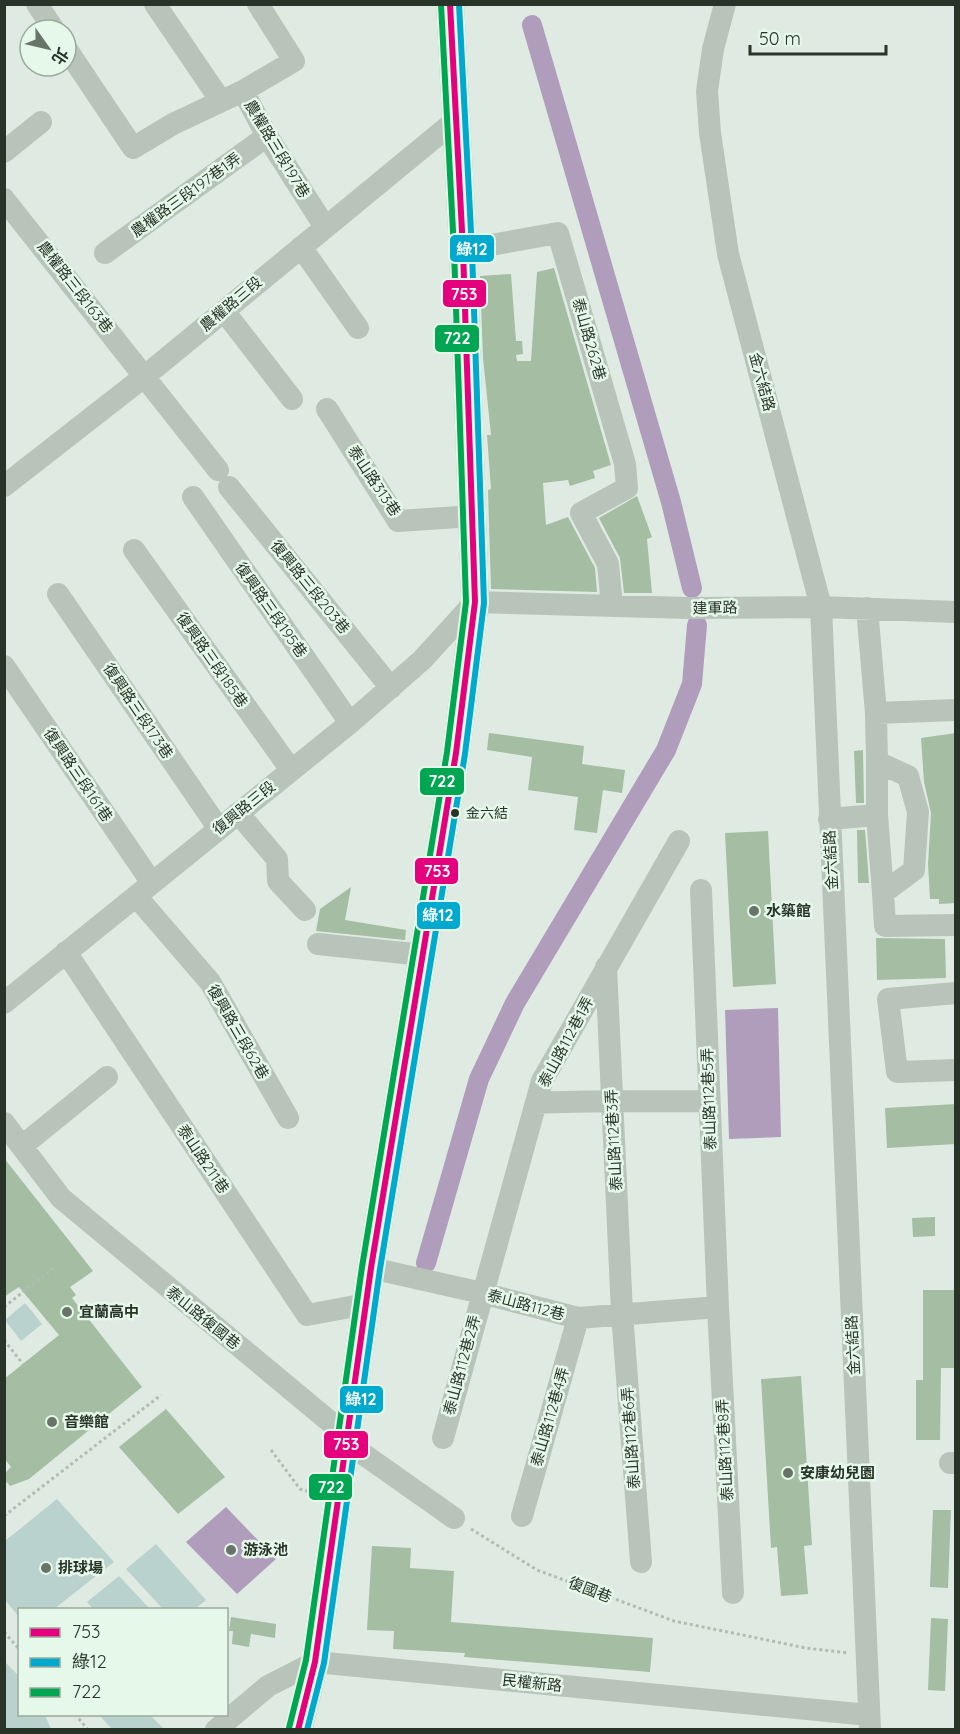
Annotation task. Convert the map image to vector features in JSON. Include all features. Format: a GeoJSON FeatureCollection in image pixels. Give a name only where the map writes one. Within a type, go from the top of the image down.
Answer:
{"type":"FeatureCollection","features":[{"type":"Feature","properties":{"kind":"main road"},"geometry":{"type":"LineString","coordinates":[[298,1730],[315,1662],[371,1268],[456,753],[475,602],[474,516],[463,250],[450,4]]}},
{"type":"Feature","properties":{"kind":"street"},"geometry":{"type":"LineString","coordinates":[[37,4],[46,18]]}},
{"type":"Feature","properties":{"kind":"street"},"geometry":{"type":"LineString","coordinates":[[155,4],[221,101]]}},
{"type":"Feature","properties":{"kind":"street"},"geometry":{"type":"LineString","coordinates":[[243,91],[294,61],[258,4]]}},
{"type":"Feature","properties":{"kind":"street","name":"金六結路"},"geometry":{"type":"LineString","coordinates":[[725,4],[713,49],[707,91],[710,134],[728,254],[821,607],[868,1655],[869,1722]]}},
{"type":"Feature","properties":{"kind":"street","name":"農權路三段197巷"},"geometry":{"type":"LineString","coordinates":[[78,66],[133,148],[173,124],[243,91],[267,136],[325,226]]}},
{"type":"Feature","properties":{"kind":"street","name":"農權路三段"},"geometry":{"type":"LineString","coordinates":[[4,486],[146,376],[456,120]]}},
{"type":"Feature","properties":{"kind":"street"},"geometry":{"type":"LineString","coordinates":[[4,152],[41,122]]}},
{"type":"Feature","properties":{"kind":"street","name":"農權路三段197巷1弄"},"geometry":{"type":"LineString","coordinates":[[105,253],[267,136]]}},
{"type":"Feature","properties":{"kind":"street","name":"農權路三段163巷"},"geometry":{"type":"LineString","coordinates":[[4,199],[146,376],[224,478]]}},
{"type":"Feature","properties":{"kind":"street","name":"泰山路262巷"},"geometry":{"type":"LineString","coordinates":[[463,250],[558,233],[625,464],[627,488],[581,513],[608,564],[612,606]]}},
{"type":"Feature","properties":{"kind":"street"},"geometry":{"type":"LineString","coordinates":[[301,247],[358,328]]}},
{"type":"Feature","properties":{"kind":"street"},"geometry":{"type":"LineString","coordinates":[[224,311],[292,399]]}},
{"type":"Feature","properties":{"kind":"street","name":"泰山路313巷"},"geometry":{"type":"LineString","coordinates":[[327,409],[398,521],[474,516]]}},
{"type":"Feature","properties":{"kind":"street","name":"復興路三段203巷"},"geometry":{"type":"LineString","coordinates":[[224,478],[391,688]]}},
{"type":"Feature","properties":{"kind":"street","name":"復興路三段195巷"},"geometry":{"type":"LineString","coordinates":[[193,497],[350,723]]}},
{"type":"Feature","properties":{"kind":"street","name":"復興路三段185巷"},"geometry":{"type":"LineString","coordinates":[[134,550],[291,770]]}},
{"type":"Feature","properties":{"kind":"street","name":"復興路三段173巷"},"geometry":{"type":"LineString","coordinates":[[58,594],[219,829]]}},
{"type":"Feature","properties":{"kind":"street","name":"建軍路"},"geometry":{"type":"LineString","coordinates":[[475,602],[612,606],[821,607],[956,612]]}},
{"type":"Feature","properties":{"kind":"street","name":"復興路三段"},"geometry":{"type":"LineString","coordinates":[[4,1003],[350,723],[423,660],[475,602]]}},
{"type":"Feature","properties":{"kind":"street"},"geometry":{"type":"LineString","coordinates":[[867,608],[876,712],[877,815],[885,926],[956,925]]}},
{"type":"Feature","properties":{"kind":"street","name":"復興路三段161巷"},"geometry":{"type":"LineString","coordinates":[[4,666],[144,890]]}},
{"type":"Feature","properties":{"kind":"street"},"geometry":{"type":"LineString","coordinates":[[876,712],[956,710]]}},
{"type":"Feature","properties":{"kind":"street"},"geometry":{"type":"LineString","coordinates":[[877,762],[908,776],[918,812],[914,870],[883,893]]}},
{"type":"Feature","properties":{"kind":"street"},"geometry":{"type":"LineString","coordinates":[[238,813],[277,859],[278,881],[305,910]]}},
{"type":"Feature","properties":{"kind":"street"},"geometry":{"type":"LineString","coordinates":[[829,819],[877,815]]}},
{"type":"Feature","properties":{"kind":"street","name":"泰山路112巷1弄"},"geometry":{"type":"LineString","coordinates":[[482,1293],[542,1081],[679,842]]}},
{"type":"Feature","properties":{"kind":"street","name":"復興路三段62巷"},"geometry":{"type":"LineString","coordinates":[[144,890],[210,982],[288,1118]]}},
{"type":"Feature","properties":{"kind":"street","name":"泰山路112巷5弄"},"geometry":{"type":"LineString","coordinates":[[701,890],[718,1307]]}},
{"type":"Feature","properties":{"kind":"street"},"geometry":{"type":"LineString","coordinates":[[318,944],[423,955]]}},
{"type":"Feature","properties":{"kind":"street","name":"泰山路211巷"},"geometry":{"type":"LineString","coordinates":[[66,952],[307,1315],[366,1304]]}},
{"type":"Feature","properties":{"kind":"street","name":"泰山路112巷3弄"},"geometry":{"type":"LineString","coordinates":[[606,967],[622,1313]]}},
{"type":"Feature","properties":{"kind":"street"},"geometry":{"type":"LineString","coordinates":[[956,993],[888,999],[897,1072],[956,1070]]}},
{"type":"Feature","properties":{"kind":"street"},"geometry":{"type":"LineString","coordinates":[[22,1146],[106,1077]]}},
{"type":"Feature","properties":{"kind":"street"},"geometry":{"type":"LineString","coordinates":[[536,1103],[709,1101]]}},
{"type":"Feature","properties":{"kind":"street","name":"泰山路復國巷"},"geometry":{"type":"LineString","coordinates":[[4,1123],[61,1198],[347,1439]]}},
{"type":"Feature","properties":{"kind":"street","name":"泰山路112巷"},"geometry":{"type":"LineString","coordinates":[[371,1268],[578,1318],[718,1307]]}},
{"type":"Feature","properties":{"kind":"street","name":"泰山路112巷2弄"},"geometry":{"type":"LineString","coordinates":[[443,1438],[482,1293]]}},
{"type":"Feature","properties":{"kind":"street","name":"泰山路112巷8弄"},"geometry":{"type":"LineString","coordinates":[[718,1307],[733,1593]]}},
{"type":"Feature","properties":{"kind":"street","name":"泰山路112巷6弄"},"geometry":{"type":"LineString","coordinates":[[622,1313],[641,1562]]}},
{"type":"Feature","properties":{"kind":"street","name":"泰山路112巷4弄"},"geometry":{"type":"LineString","coordinates":[[522,1516],[578,1318]]}},
{"type":"Feature","properties":{"kind":"street"},"geometry":{"type":"LineString","coordinates":[[347,1439],[454,1518]]}},
{"type":"Feature","properties":{"kind":"street"},"geometry":{"type":"LineString","coordinates":[[216,1730],[268,1686],[315,1662]]}},
{"type":"Feature","properties":{"kind":"street","name":"民權新路"},"geometry":{"type":"LineString","coordinates":[[315,1662],[869,1722]]}},
{"type":"Feature","properties":{"kind":"path"},"geometry":{"type":"LineString","coordinates":[[4,1307],[56,1266]]}},
{"type":"Feature","properties":{"kind":"path"},"geometry":{"type":"LineString","coordinates":[[4,1340],[23,1364]]}},
{"type":"Feature","properties":{"kind":"path"},"geometry":{"type":"LineString","coordinates":[[4,1516],[161,1395]]}},
{"type":"Feature","properties":{"kind":"path"},"geometry":{"type":"LineString","coordinates":[[271,1450],[300,1489],[338,1501]]}},
{"type":"Feature","properties":{"kind":"path","name":"復國巷"},"geometry":{"type":"LineString","coordinates":[[454,1518],[537,1570],[674,1621],[806,1648],[868,1655]]}},
{"type":"Feature","properties":{"kind":"path"},"geometry":{"type":"LineString","coordinates":[[4,1632],[18,1648]]}},
{"type":"Feature","properties":{"kind":"path"},"geometry":{"type":"LineString","coordinates":[[77,1716],[88,1730]]}},
{"type":"Feature","properties":{"kind":"shaded area"},"geometry":{"type":"Polygon","coordinates":[[[778,1008],[781,1137],[729,1139],[725,1010],[778,1008]]]}},
{"type":"Feature","properties":{"kind":"shaded area"},"geometry":{"type":"Polygon","coordinates":[[[25,1303],[42,1324],[21,1341],[5,1320],[25,1303]]]}},
{"type":"Feature","properties":{"kind":"shaded area"},"geometry":{"type":"Polygon","coordinates":[[[57,1499],[114,1562],[55,1608],[18,1608],[18,1616],[5,1600],[5,1541],[57,1499]]]}},
{"type":"Feature","properties":{"kind":"shaded area","name":"游泳池"},"geometry":{"type":"Polygon","coordinates":[[[226,1507],[276,1559],[237,1594],[186,1542],[226,1507]]]}},
{"type":"Feature","properties":{"kind":"shaded area"},"geometry":{"type":"Polygon","coordinates":[[[156,1544],[206,1600],[196,1608],[162,1608],[126,1569],[156,1544]]]}},
{"type":"Feature","properties":{"kind":"shaded area"},"geometry":{"type":"Polygon","coordinates":[[[119,1576],[149,1608],[92,1608],[87,1602],[119,1576]]]}},
{"type":"Feature","properties":{"kind":"shaded area"},"geometry":{"type":"Polygon","coordinates":[[[5,1662],[18,1675],[18,1716],[45,1716],[51,1729],[5,1729],[5,1662]]]}},
{"type":"Feature","properties":{"kind":"shaded area"},"geometry":{"type":"Polygon","coordinates":[[[100,1716],[151,1716],[164,1729],[112,1729],[100,1716]]]}},
{"type":"Feature","properties":{"kind":"building"},"geometry":{"type":"Polygon","coordinates":[[[554,268],[611,465],[593,471],[595,478],[570,486],[568,480],[543,483],[546,525],[568,517],[595,568],[597,592],[491,589],[488,490],[491,489],[487,435],[491,435],[483,358],[480,276],[511,274],[516,341],[522,341],[523,354],[516,355],[517,361],[531,361],[537,272],[554,268]]]}},
{"type":"Feature","properties":{"kind":"building"},"geometry":{"type":"Polygon","coordinates":[[[637,496],[652,537],[647,539],[652,593],[624,593],[620,558],[599,518],[637,496]]]}},
{"type":"Feature","properties":{"kind":"building"},"geometry":{"type":"Polygon","coordinates":[[[489,733],[584,746],[582,764],[625,770],[622,793],[603,790],[597,833],[574,830],[578,797],[528,790],[532,757],[487,750],[489,733]]]}},
{"type":"Feature","properties":{"kind":"building"},"geometry":{"type":"Polygon","coordinates":[[[956,733],[956,903],[939,904],[939,899],[930,899],[928,864],[931,813],[924,782],[921,738],[956,733]]]}},
{"type":"Feature","properties":{"kind":"building"},"geometry":{"type":"Polygon","coordinates":[[[863,750],[864,803],[856,803],[854,751],[863,750]]]}},
{"type":"Feature","properties":{"kind":"building"},"geometry":{"type":"Polygon","coordinates":[[[857,830],[865,830],[869,883],[858,883],[857,830]]]}},
{"type":"Feature","properties":{"kind":"building"},"geometry":{"type":"Polygon","coordinates":[[[768,831],[776,984],[733,987],[725,833],[768,831]]]}},
{"type":"Feature","properties":{"kind":"building"},"geometry":{"type":"Polygon","coordinates":[[[351,887],[345,920],[406,930],[405,940],[316,931],[320,909],[351,887]]]}},
{"type":"Feature","properties":{"kind":"building"},"geometry":{"type":"Polygon","coordinates":[[[876,938],[945,939],[946,978],[877,980],[876,938]]]}},
{"type":"Feature","properties":{"kind":"building"},"geometry":{"type":"Polygon","coordinates":[[[956,1104],[956,1144],[887,1148],[885,1108],[956,1104]]]}},
{"type":"Feature","properties":{"kind":"building","name":"音樂館"},"geometry":{"type":"Polygon","coordinates":[[[4,1158],[93,1271],[70,1287],[76,1295],[72,1298],[142,1387],[29,1479],[10,1486],[4,1479],[4,1474],[11,1467],[4,1458],[4,1379],[59,1335],[19,1287],[4,1297],[4,1158]]]}},
{"type":"Feature","properties":{"kind":"building"},"geometry":{"type":"Polygon","coordinates":[[[935,1217],[935,1236],[913,1237],[912,1218],[935,1217]]]}},
{"type":"Feature","properties":{"kind":"building"},"geometry":{"type":"Polygon","coordinates":[[[923,1290],[956,1290],[956,1368],[941,1368],[940,1440],[916,1440],[916,1380],[923,1380],[923,1290]]]}},
{"type":"Feature","properties":{"kind":"building"},"geometry":{"type":"Polygon","coordinates":[[[801,1376],[812,1545],[804,1546],[808,1594],[781,1596],[777,1547],[771,1548],[761,1379],[801,1376]]]}},
{"type":"Feature","properties":{"kind":"building"},"geometry":{"type":"Polygon","coordinates":[[[166,1409],[225,1477],[178,1514],[119,1447],[166,1409]]]}},
{"type":"Feature","properties":{"kind":"building"},"geometry":{"type":"Polygon","coordinates":[[[933,1510],[951,1510],[948,1588],[930,1587],[933,1510]]]}},
{"type":"Feature","properties":{"kind":"building"},"geometry":{"type":"Polygon","coordinates":[[[372,1546],[411,1548],[410,1568],[454,1571],[451,1622],[653,1638],[650,1672],[464,1657],[465,1653],[393,1649],[394,1631],[367,1630],[372,1546]]]}},
{"type":"Feature","properties":{"kind":"building"},"geometry":{"type":"Polygon","coordinates":[[[231,1617],[276,1624],[275,1638],[251,1634],[249,1647],[232,1644],[233,1631],[229,1631],[231,1617]]]}},
{"type":"Feature","properties":{"kind":"building"},"geometry":{"type":"Polygon","coordinates":[[[931,1618],[948,1619],[945,1691],[928,1690],[931,1618]]]}},
{"type":"Feature","properties":{"kind":"waterway"},"geometry":{"type":"LineString","coordinates":[[532,25],[671,502],[692,588]]}},
{"type":"Feature","properties":{"kind":"waterway"},"geometry":{"type":"LineString","coordinates":[[426,1263],[479,1079],[515,1003],[666,750],[692,684],[697,625]]}},
{"type":"Feature","properties":{"kind":"transit line","name":"722"},"geometry":{"type":"LineString","coordinates":[[289,1728],[306,1660],[362,1267],[447,752],[466,602],[454,250],[441,4]]}},
{"type":"Feature","properties":{"kind":"transit line","name":"753"},"geometry":{"type":"LineString","coordinates":[[298,1730],[315,1662],[371,1268],[456,753],[475,602],[463,250],[450,4]]}},
{"type":"Feature","properties":{"kind":"transit line","name":"綠12"},"geometry":{"type":"LineString","coordinates":[[307,1730],[324,1663],[380,1269],[465,754],[484,603],[472,250],[459,4]]}},
{"type":"Feature","properties":{"kind":"place","name":"金六結"},"geometry":{"type":"Point","coordinates":[455,813]}},
{"type":"Feature","properties":{"kind":"place","name":"水築館"},"geometry":{"type":"Point","coordinates":[754,911]}},
{"type":"Feature","properties":{"kind":"place","name":"宜蘭高中"},"geometry":{"type":"Point","coordinates":[67,1312]}},
{"type":"Feature","properties":{"kind":"place","name":"音樂館"},"geometry":{"type":"Point","coordinates":[52,1422]}},
{"type":"Feature","properties":{"kind":"place","name":"安康幼兒園"},"geometry":{"type":"Point","coordinates":[788,1473]}},
{"type":"Feature","properties":{"kind":"place","name":"游泳池"},"geometry":{"type":"Point","coordinates":[231,1550]}},
{"type":"Feature","properties":{"kind":"place","name":"排球場"},"geometry":{"type":"Point","coordinates":[46,1568]}}]}
